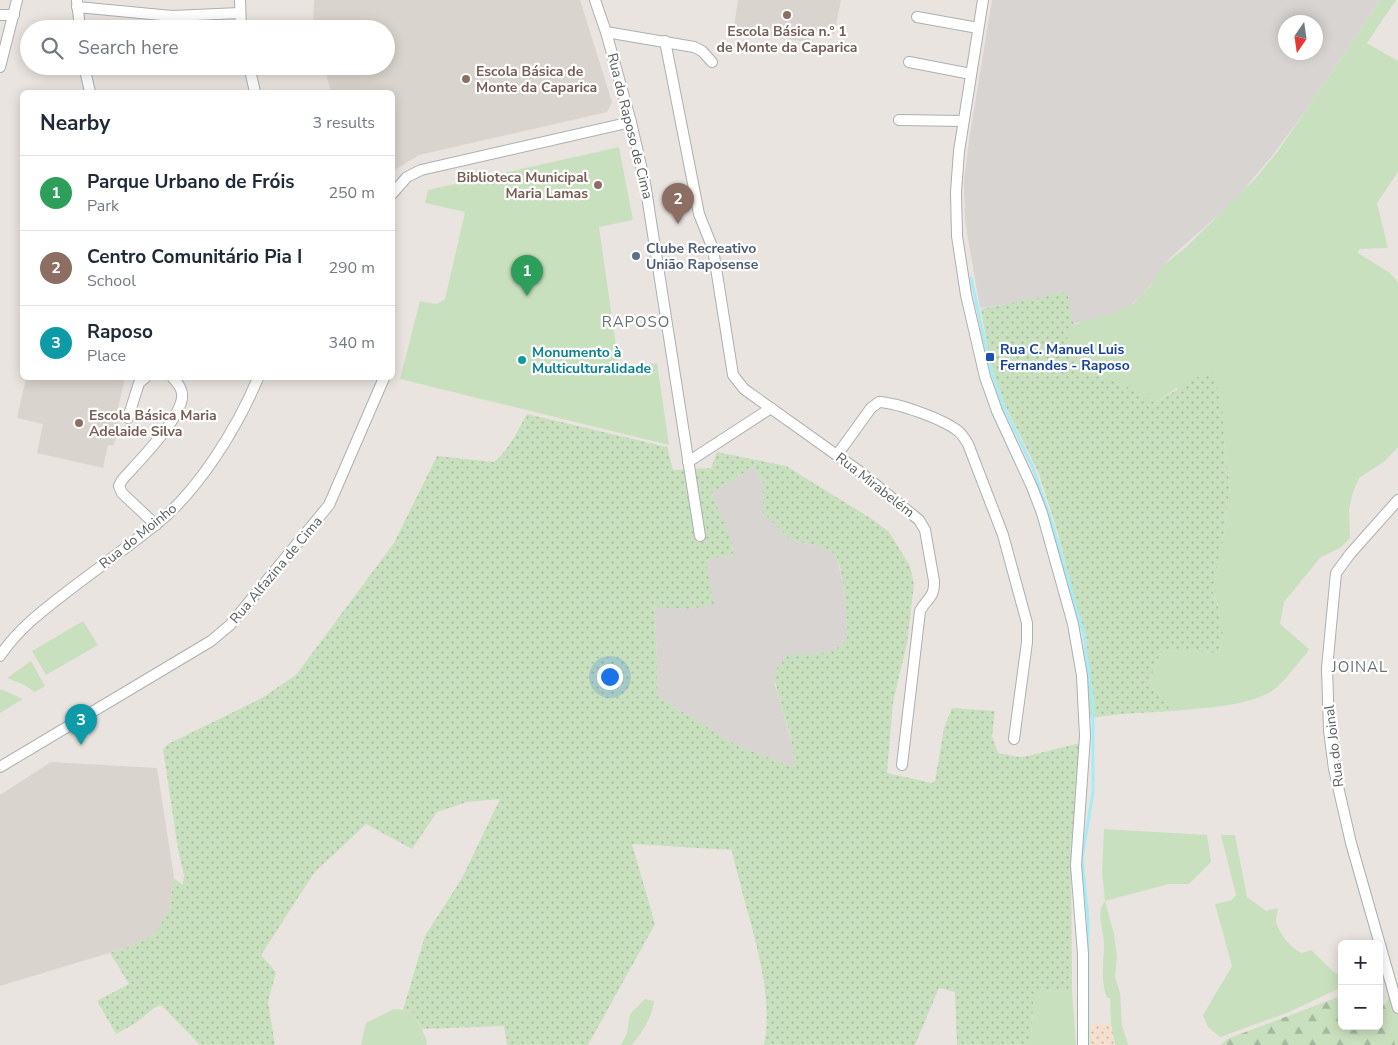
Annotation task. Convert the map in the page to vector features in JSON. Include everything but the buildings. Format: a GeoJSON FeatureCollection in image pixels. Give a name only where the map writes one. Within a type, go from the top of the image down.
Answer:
{"type":"FeatureCollection","features":[{"type":"Feature","properties":{"kind":"street"},"geometry":{"type":"LineString","coordinates":[[0,67],[17,0]]}},
{"type":"Feature","properties":{"kind":"street"},"geometry":{"type":"LineString","coordinates":[[240,0],[240,20]]}},
{"type":"Feature","properties":{"kind":"street","name":"Rua do Raposo de Cima"},"geometry":{"type":"LineString","coordinates":[[596,0],[631,122],[649,208],[700,536]]}},
{"type":"Feature","properties":{"kind":"street"},"geometry":{"type":"LineString","coordinates":[[983,0],[959,151],[956,201],[957,236],[966,295],[990,395],[1042,512],[1073,624],[1082,676],[1086,736],[1076,865],[1084,954],[1083,1045]]}},
{"type":"Feature","properties":{"kind":"street"},"geometry":{"type":"LineString","coordinates":[[79,20],[77,3],[172,16],[240,13]]}},
{"type":"Feature","properties":{"kind":"street"},"geometry":{"type":"LineString","coordinates":[[0,15],[14,15]]}},
{"type":"Feature","properties":{"kind":"street"},"geometry":{"type":"LineString","coordinates":[[917,17],[978,28]]}},
{"type":"Feature","properties":{"kind":"street"},"geometry":{"type":"LineString","coordinates":[[606,32],[694,47],[702,51],[712,62]]}},
{"type":"Feature","properties":{"kind":"street"},"geometry":{"type":"LineString","coordinates":[[665,41],[699,214],[713,249],[731,370],[740,385],[771,408],[688,462]]}},
{"type":"Feature","properties":{"kind":"street"},"geometry":{"type":"LineString","coordinates":[[908,62],[971,74]]}},
{"type":"Feature","properties":{"kind":"street"},"geometry":{"type":"LineString","coordinates":[[86,75],[90,90]]}},
{"type":"Feature","properties":{"kind":"street"},"geometry":{"type":"LineString","coordinates":[[250,75],[254,90]]}},
{"type":"Feature","properties":{"kind":"street"},"geometry":{"type":"LineString","coordinates":[[899,120],[963,121]]}},
{"type":"Feature","properties":{"kind":"street"},"geometry":{"type":"LineString","coordinates":[[395,191],[407,177],[421,170],[631,122]]}},
{"type":"Feature","properties":{"kind":"street"},"geometry":{"type":"LineString","coordinates":[[128,418],[139,383],[143,380]]}},
{"type":"Feature","properties":{"kind":"street"},"geometry":{"type":"LineString","coordinates":[[156,525],[122,494],[119,486],[122,480],[154,445],[180,407],[182,391],[175,380]]}},
{"type":"Feature","properties":{"kind":"street","name":"Rua do Moinho"},"geometry":{"type":"LineString","coordinates":[[0,656],[9,642],[28,622],[156,525],[191,489],[228,436],[246,406],[257,380]]}},
{"type":"Feature","properties":{"kind":"street","name":"Rua Alfazina de Cima"},"geometry":{"type":"LineString","coordinates":[[0,768],[211,641],[230,626],[329,505],[383,380]]}},
{"type":"Feature","properties":{"kind":"street"},"geometry":{"type":"LineString","coordinates":[[837,455],[871,408],[879,402],[899,405],[949,425],[960,432],[966,442],[1004,535],[1027,623],[1027,642],[1014,738]]}},
{"type":"Feature","properties":{"kind":"street","name":"Rua Mirabelém"},"geometry":{"type":"LineString","coordinates":[[771,408],[837,455],[923,524],[934,589],[932,596],[920,611],[902,766]]}},
{"type":"Feature","properties":{"kind":"street","name":"Rua do Joinal"},"geometry":{"type":"LineString","coordinates":[[1398,500],[1350,554],[1336,573],[1327,668],[1329,730],[1334,769],[1351,843],[1398,1008]]}},
{"type":"Feature","properties":{"kind":"shaded area","name":"Escola Básica de Monte da Caparica"},"geometry":{"type":"Polygon","coordinates":[[[314,0],[580,0],[612,102],[607,112],[419,155],[395,170],[395,90],[330,90],[326,75],[395,75],[395,20],[313,20],[314,0]]]}},
{"type":"Feature","properties":{"kind":"shaded area","name":"Escola Básica n.º 1 de Monte da Caparica"},"geometry":{"type":"Polygon","coordinates":[[[738,0],[841,0],[834,34],[812,30],[809,42],[733,32],[738,0]]]}},
{"type":"Feature","properties":{"kind":"shaded area"},"geometry":{"type":"Polygon","coordinates":[[[992,0],[1381,0],[1306,110],[1273,155],[1236,199],[1169,259],[1141,296],[1127,308],[1116,313],[1073,324],[1067,296],[980,308],[965,221],[964,180],[992,0]]]}},
{"type":"Feature","properties":{"kind":"shaded area","name":"Escola Básica Maria Adelaide Silva"},"geometry":{"type":"Polygon","coordinates":[[[26,380],[125,380],[115,421],[119,423],[114,445],[108,445],[103,468],[37,453],[43,424],[17,418],[26,380]]]}},
{"type":"Feature","properties":{"kind":"shaded area"},"geometry":{"type":"Polygon","coordinates":[[[753,467],[763,481],[763,513],[790,539],[830,550],[837,557],[844,590],[848,635],[842,645],[832,651],[816,654],[789,654],[775,685],[795,754],[793,767],[738,746],[658,697],[655,606],[691,609],[698,607],[706,561],[712,558],[733,556],[732,541],[710,493],[753,467]]]}},
{"type":"Feature","properties":{"kind":"shaded area"},"geometry":{"type":"Polygon","coordinates":[[[51,762],[157,768],[174,877],[169,910],[154,935],[129,947],[0,986],[0,795],[51,762]]]}},
{"type":"Feature","properties":{"kind":"green space"},"geometry":{"type":"Polygon","coordinates":[[[1381,0],[1396,0],[1367,43],[1398,61],[1398,172],[1377,203],[1388,248],[1359,249],[1358,253],[1390,273],[1398,282],[1398,447],[1385,461],[1359,478],[1349,509],[1350,538],[1340,548],[1321,557],[1284,602],[1280,624],[1309,649],[1289,674],[1272,691],[1250,700],[1224,706],[1172,711],[1150,683],[1151,676],[1163,650],[1219,653],[1223,636],[1217,602],[1212,590],[1222,546],[1230,487],[1224,442],[1177,388],[1155,403],[1114,381],[1087,374],[1079,362],[1064,330],[1083,321],[1116,313],[1134,303],[1150,286],[1165,264],[1186,247],[1254,180],[1278,151],[1381,0]]]}},
{"type":"Feature","properties":{"kind":"green space"},"geometry":{"type":"Polygon","coordinates":[[[619,147],[633,220],[599,227],[619,367],[657,363],[669,445],[400,379],[420,301],[437,304],[445,299],[465,212],[425,203],[428,190],[619,147]]]}},
{"type":"Feature","properties":{"kind":"green space"},"geometry":{"type":"Polygon","coordinates":[[[1067,292],[1075,325],[1064,330],[1079,362],[1087,374],[1114,381],[1155,403],[1208,371],[1213,374],[1222,405],[1224,442],[1230,487],[1222,546],[1212,590],[1217,602],[1223,635],[1219,653],[1163,650],[1151,676],[1150,683],[1172,711],[1081,719],[1088,660],[1086,635],[1077,609],[1057,530],[1039,474],[1003,401],[990,361],[981,309],[1067,292]]]}},
{"type":"Feature","properties":{"kind":"green space"},"geometry":{"type":"Polygon","coordinates":[[[527,414],[667,447],[673,470],[711,468],[717,452],[786,466],[875,521],[889,532],[910,566],[914,584],[907,643],[893,702],[887,773],[932,783],[935,781],[944,728],[952,708],[995,711],[992,736],[998,753],[1019,757],[1028,756],[1080,743],[1071,850],[1072,991],[1034,992],[1031,1039],[1024,1045],[957,1045],[955,992],[939,988],[915,1045],[764,1045],[766,1027],[765,987],[757,947],[732,850],[632,844],[655,924],[588,1045],[507,1045],[504,1026],[422,1029],[412,1011],[403,1010],[425,936],[462,878],[500,799],[467,802],[437,812],[412,849],[366,824],[314,873],[261,955],[276,972],[268,1002],[275,1045],[200,1045],[161,1005],[154,1008],[136,1023],[116,1034],[97,1001],[129,984],[110,953],[129,947],[154,935],[169,910],[174,878],[183,885],[184,875],[178,849],[163,749],[168,744],[262,698],[296,675],[394,543],[437,456],[494,462],[509,445],[527,414]],[[753,467],[711,493],[732,541],[733,556],[712,558],[706,561],[714,604],[691,609],[655,607],[658,697],[738,746],[793,767],[792,743],[778,695],[775,671],[789,654],[816,654],[832,651],[842,645],[848,635],[844,590],[837,557],[830,550],[790,539],[763,513],[763,481],[753,467]]]}},
{"type":"Feature","properties":{"kind":"green space"},"geometry":{"type":"Polygon","coordinates":[[[83,621],[98,645],[46,675],[32,651],[83,621]]]}},
{"type":"Feature","properties":{"kind":"green space"},"geometry":{"type":"Polygon","coordinates":[[[31,661],[45,686],[35,692],[7,678],[31,661]]]}},
{"type":"Feature","properties":{"kind":"green space"},"geometry":{"type":"Polygon","coordinates":[[[1,689],[23,699],[0,713],[1,689]]]}},
{"type":"Feature","properties":{"kind":"green space"},"geometry":{"type":"Polygon","coordinates":[[[1104,829],[1207,835],[1211,862],[1189,884],[1169,884],[1105,901],[1102,872],[1104,829]]]}},
{"type":"Feature","properties":{"kind":"green space"},"geometry":{"type":"Polygon","coordinates":[[[1221,835],[1235,835],[1247,897],[1266,911],[1278,908],[1276,921],[1279,930],[1286,940],[1302,953],[1311,950],[1336,974],[1338,973],[1338,989],[1287,1013],[1220,1037],[1208,1027],[1203,1015],[1232,966],[1215,904],[1232,900],[1236,895],[1221,835]]]}},
{"type":"Feature","properties":{"kind":"green space"},"geometry":{"type":"Polygon","coordinates":[[[1105,901],[1114,934],[1117,957],[1115,977],[1120,993],[1122,1025],[1128,1045],[1115,1045],[1111,1024],[1110,998],[1107,998],[1105,991],[1103,971],[1104,943],[1100,916],[1102,905],[1105,901]]]}},
{"type":"Feature","properties":{"kind":"green space"},"geometry":{"type":"Polygon","coordinates":[[[1396,979],[1398,984],[1398,1045],[1395,1045],[1386,1004],[1396,979]]]}},
{"type":"Feature","properties":{"kind":"green space"},"geometry":{"type":"Polygon","coordinates":[[[1072,991],[1076,1045],[1024,1045],[1031,1039],[1034,992],[1072,991]]]}},
{"type":"Feature","properties":{"kind":"green space"},"geometry":{"type":"Polygon","coordinates":[[[1338,997],[1338,1030],[1383,1030],[1383,1005],[1386,1004],[1395,1045],[1221,1045],[1227,1039],[1338,997]]]}},
{"type":"Feature","properties":{"kind":"green space"},"geometry":{"type":"Polygon","coordinates":[[[645,999],[654,1001],[646,1024],[632,1045],[621,1045],[627,1033],[630,1014],[645,999]]]}},
{"type":"Feature","properties":{"kind":"green space"},"geometry":{"type":"Polygon","coordinates":[[[394,1009],[412,1011],[426,1038],[427,1045],[361,1045],[366,1023],[394,1009]]]}},
{"type":"Feature","properties":{"kind":"sand"},"geometry":{"type":"Polygon","coordinates":[[[1090,1024],[1111,1024],[1115,1045],[1090,1045],[1090,1024]]]}},
{"type":"Feature","properties":{"kind":"waterway"},"geometry":{"type":"LineString","coordinates":[[971,278],[989,362],[1001,401],[1033,468],[1052,523],[1084,635],[1093,705],[1093,792],[1082,859],[1088,919],[1088,1045]]}},
{"type":"Feature","properties":{"kind":"place","name":"Escola Básica n.º 1 de Monte da Caparica"},"geometry":{"type":"Point","coordinates":[787,15]}},
{"type":"Feature","properties":{"kind":"place","name":"Escola Básica de Monte da Caparica"},"geometry":{"type":"Point","coordinates":[466,79]}},
{"type":"Feature","properties":{"kind":"place","name":"Biblioteca Municipal Maria Lamas"},"geometry":{"type":"Point","coordinates":[598,185]}},
{"type":"Feature","properties":{"kind":"place","name":"Centro Comunitário Pia I"},"geometry":{"type":"Point","coordinates":[678,224]}},
{"type":"Feature","properties":{"kind":"place","name":"Clube Recreativo União Raposense"},"geometry":{"type":"Point","coordinates":[636,256]}},
{"type":"Feature","properties":{"kind":"place","name":"Parque Urbano de Fróis"},"geometry":{"type":"Point","coordinates":[527,296]}},
{"type":"Feature","properties":{"kind":"place","name":"Rua C. Manuel Luis Fernandes - Raposo"},"geometry":{"type":"Point","coordinates":[990,357]}},
{"type":"Feature","properties":{"kind":"place","name":"Monumento à Multiculturalidade"},"geometry":{"type":"Point","coordinates":[522,360]}},
{"type":"Feature","properties":{"kind":"place","name":"Escola Básica Maria Adelaide Silva"},"geometry":{"type":"Point","coordinates":[79,423]}},
{"type":"Feature","properties":{"kind":"place","name":"Raposo"},"geometry":{"type":"Point","coordinates":[81,745]}},
{"type":"Feature","properties":{"kind":"district","name":"RAPOSO"},"geometry":{"type":"Point","coordinates":[636,322]}},
{"type":"Feature","properties":{"kind":"district","name":"JOINAL"},"geometry":{"type":"Point","coordinates":[1360,667]}}]}
